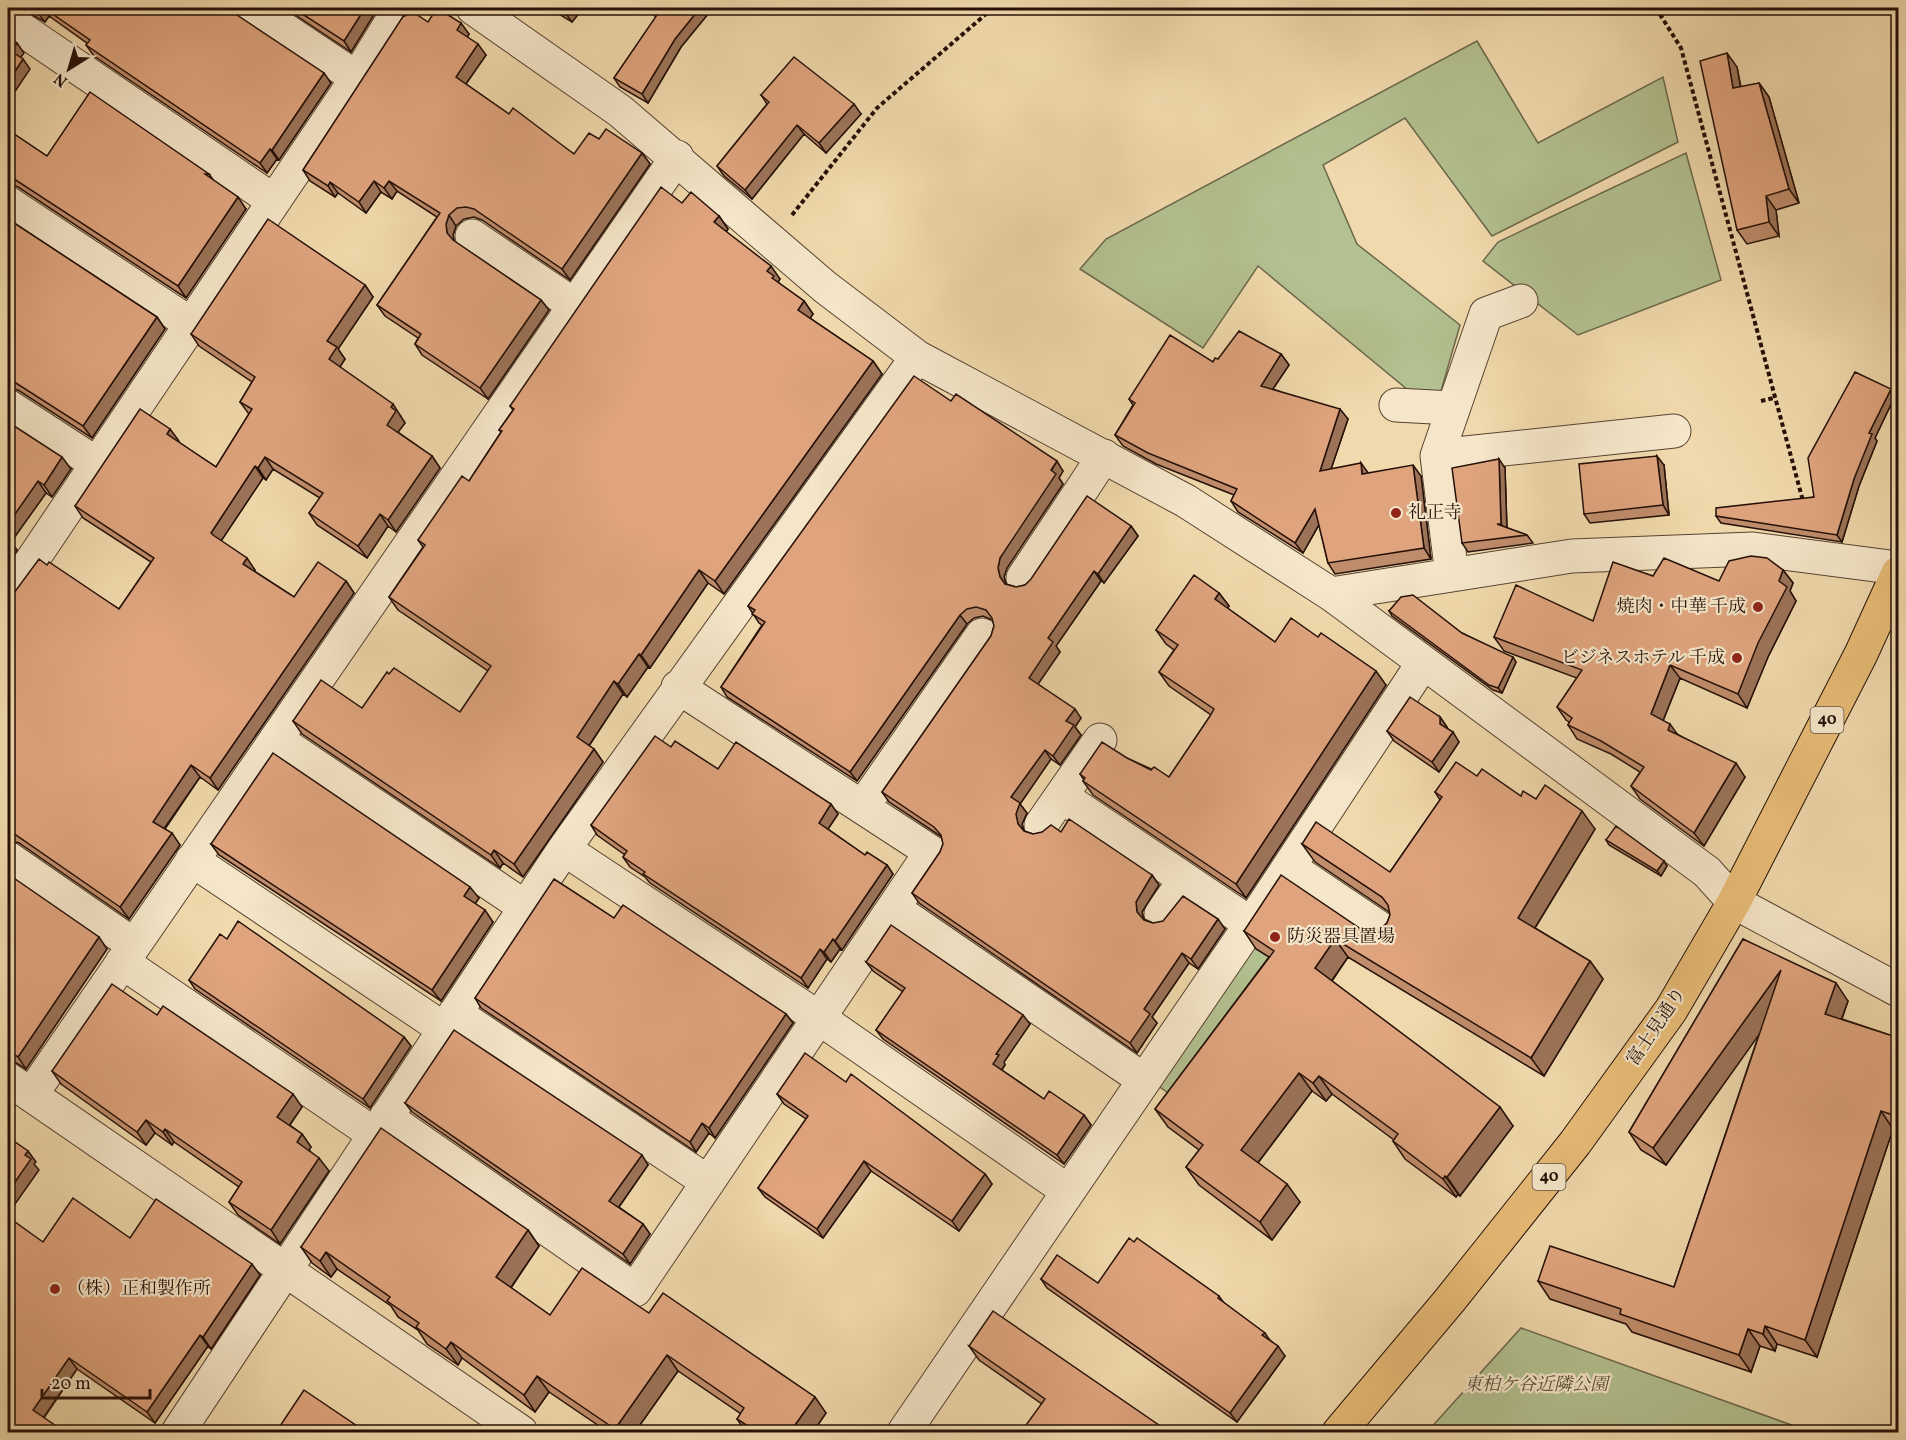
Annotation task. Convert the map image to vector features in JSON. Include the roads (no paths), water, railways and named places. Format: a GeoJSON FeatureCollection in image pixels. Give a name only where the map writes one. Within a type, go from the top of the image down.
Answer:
{"type":"FeatureCollection","features":[{"type":"Feature","properties":{"kind":"main road","name":"富士見通り"},"geometry":{"type":"LineString","coordinates":[[1339,1432],[1450,1300],[1575,1143],[1671,1010],[1734,902],[1861,654],[1899,573]]}},
{"type":"Feature","properties":{"kind":"street"},"geometry":{"type":"LineString","coordinates":[[252,8],[357,78]]}},
{"type":"Feature","properties":{"kind":"street"},"geometry":{"type":"LineString","coordinates":[[8,596],[357,78],[400,8]]}},
{"type":"Feature","properties":{"kind":"street"},"geometry":{"type":"LineString","coordinates":[[484,10],[677,156],[825,286],[917,357],[1186,501],[1331,594],[1707,872],[1734,902],[1899,990]]}},
{"type":"Feature","properties":{"kind":"street"},"geometry":{"type":"LineString","coordinates":[[8,20],[274,201]]}},
{"type":"Feature","properties":{"kind":"street"},"geometry":{"type":"LineString","coordinates":[[521,1432],[19,1087],[128,953],[677,156]]}},
{"type":"Feature","properties":{"kind":"street"},"geometry":{"type":"LineString","coordinates":[[8,203],[191,324]]}},
{"type":"Feature","properties":{"kind":"street"},"geometry":{"type":"LineString","coordinates":[[472,236],[574,305]]}},
{"type":"Feature","properties":{"kind":"street"},"geometry":{"type":"LineString","coordinates":[[1452,575],[1437,456],[1486,314],[1521,301]]}},
{"type":"Feature","properties":{"kind":"street"},"geometry":{"type":"LineString","coordinates":[[178,1432],[564,849],[678,687],[917,357]]}},
{"type":"Feature","properties":{"kind":"street"},"geometry":{"type":"LineString","coordinates":[[1396,405],[1452,408]]}},
{"type":"Feature","properties":{"kind":"street"},"geometry":{"type":"LineString","coordinates":[[8,406],[97,464]]}},
{"type":"Feature","properties":{"kind":"street"},"geometry":{"type":"LineString","coordinates":[[1437,456],[1674,431]]}},
{"type":"Feature","properties":{"kind":"street"},"geometry":{"type":"LineString","coordinates":[[1023,578],[1104,456]]}},
{"type":"Feature","properties":{"kind":"street"},"geometry":{"type":"LineString","coordinates":[[1331,594],[1572,556],[1753,549],[1899,568]]}},
{"type":"Feature","properties":{"kind":"street"},"geometry":{"type":"LineString","coordinates":[[864,806],[982,635]]}},
{"type":"Feature","properties":{"kind":"street"},"geometry":{"type":"LineString","coordinates":[[904,1432],[1251,924],[1423,663]]}},
{"type":"Feature","properties":{"kind":"street"},"geometry":{"type":"LineString","coordinates":[[8,858],[128,953],[380,1126],[635,1290],[931,852],[864,806],[678,687]]}},
{"type":"Feature","properties":{"kind":"street"},"geometry":{"type":"LineString","coordinates":[[276,739],[525,907]]}},
{"type":"Feature","properties":{"kind":"street"},"geometry":{"type":"LineString","coordinates":[[1041,825],[1100,740]]}},
{"type":"Feature","properties":{"kind":"street"},"geometry":{"type":"LineString","coordinates":[[1061,796],[1251,924]]}},
{"type":"Feature","properties":{"kind":"street"},"geometry":{"type":"LineString","coordinates":[[564,849],[819,1018],[1068,1191]]}},
{"type":"Feature","properties":{"kind":"street"},"geometry":{"type":"LineString","coordinates":[[192,860],[708,1182]]}},
{"type":"Feature","properties":{"kind":"street"},"geometry":{"type":"LineString","coordinates":[[1289,867],[1384,930]]}},
{"type":"Feature","properties":{"kind":"street"},"geometry":{"type":"LineString","coordinates":[[1161,914],[1185,880]]}},
{"type":"Feature","properties":{"kind":"street"},"geometry":{"type":"LineString","coordinates":[[893,908],[1144,1080]]}},
{"type":"Feature","properties":{"kind":"place","name":"礼正寺"},"geometry":{"type":"Point","coordinates":[1396,513]}},
{"type":"Feature","properties":{"kind":"place","name":"焼肉・中華 千成"},"geometry":{"type":"Point","coordinates":[1758,607]}},
{"type":"Feature","properties":{"kind":"place","name":"ビジネスホテル 千成"},"geometry":{"type":"Point","coordinates":[1737,658]}},
{"type":"Feature","properties":{"kind":"place","name":"防災器具置場"},"geometry":{"type":"Point","coordinates":[1275,937]}},
{"type":"Feature","properties":{"kind":"place","name":"（株）正和製作所"},"geometry":{"type":"Point","coordinates":[55,1289]}},
{"type":"Feature","properties":{"kind":"park label","name":"東柏ケ谷近隣公園"},"geometry":{"type":"Point","coordinates":[1536,1385]}}]}
